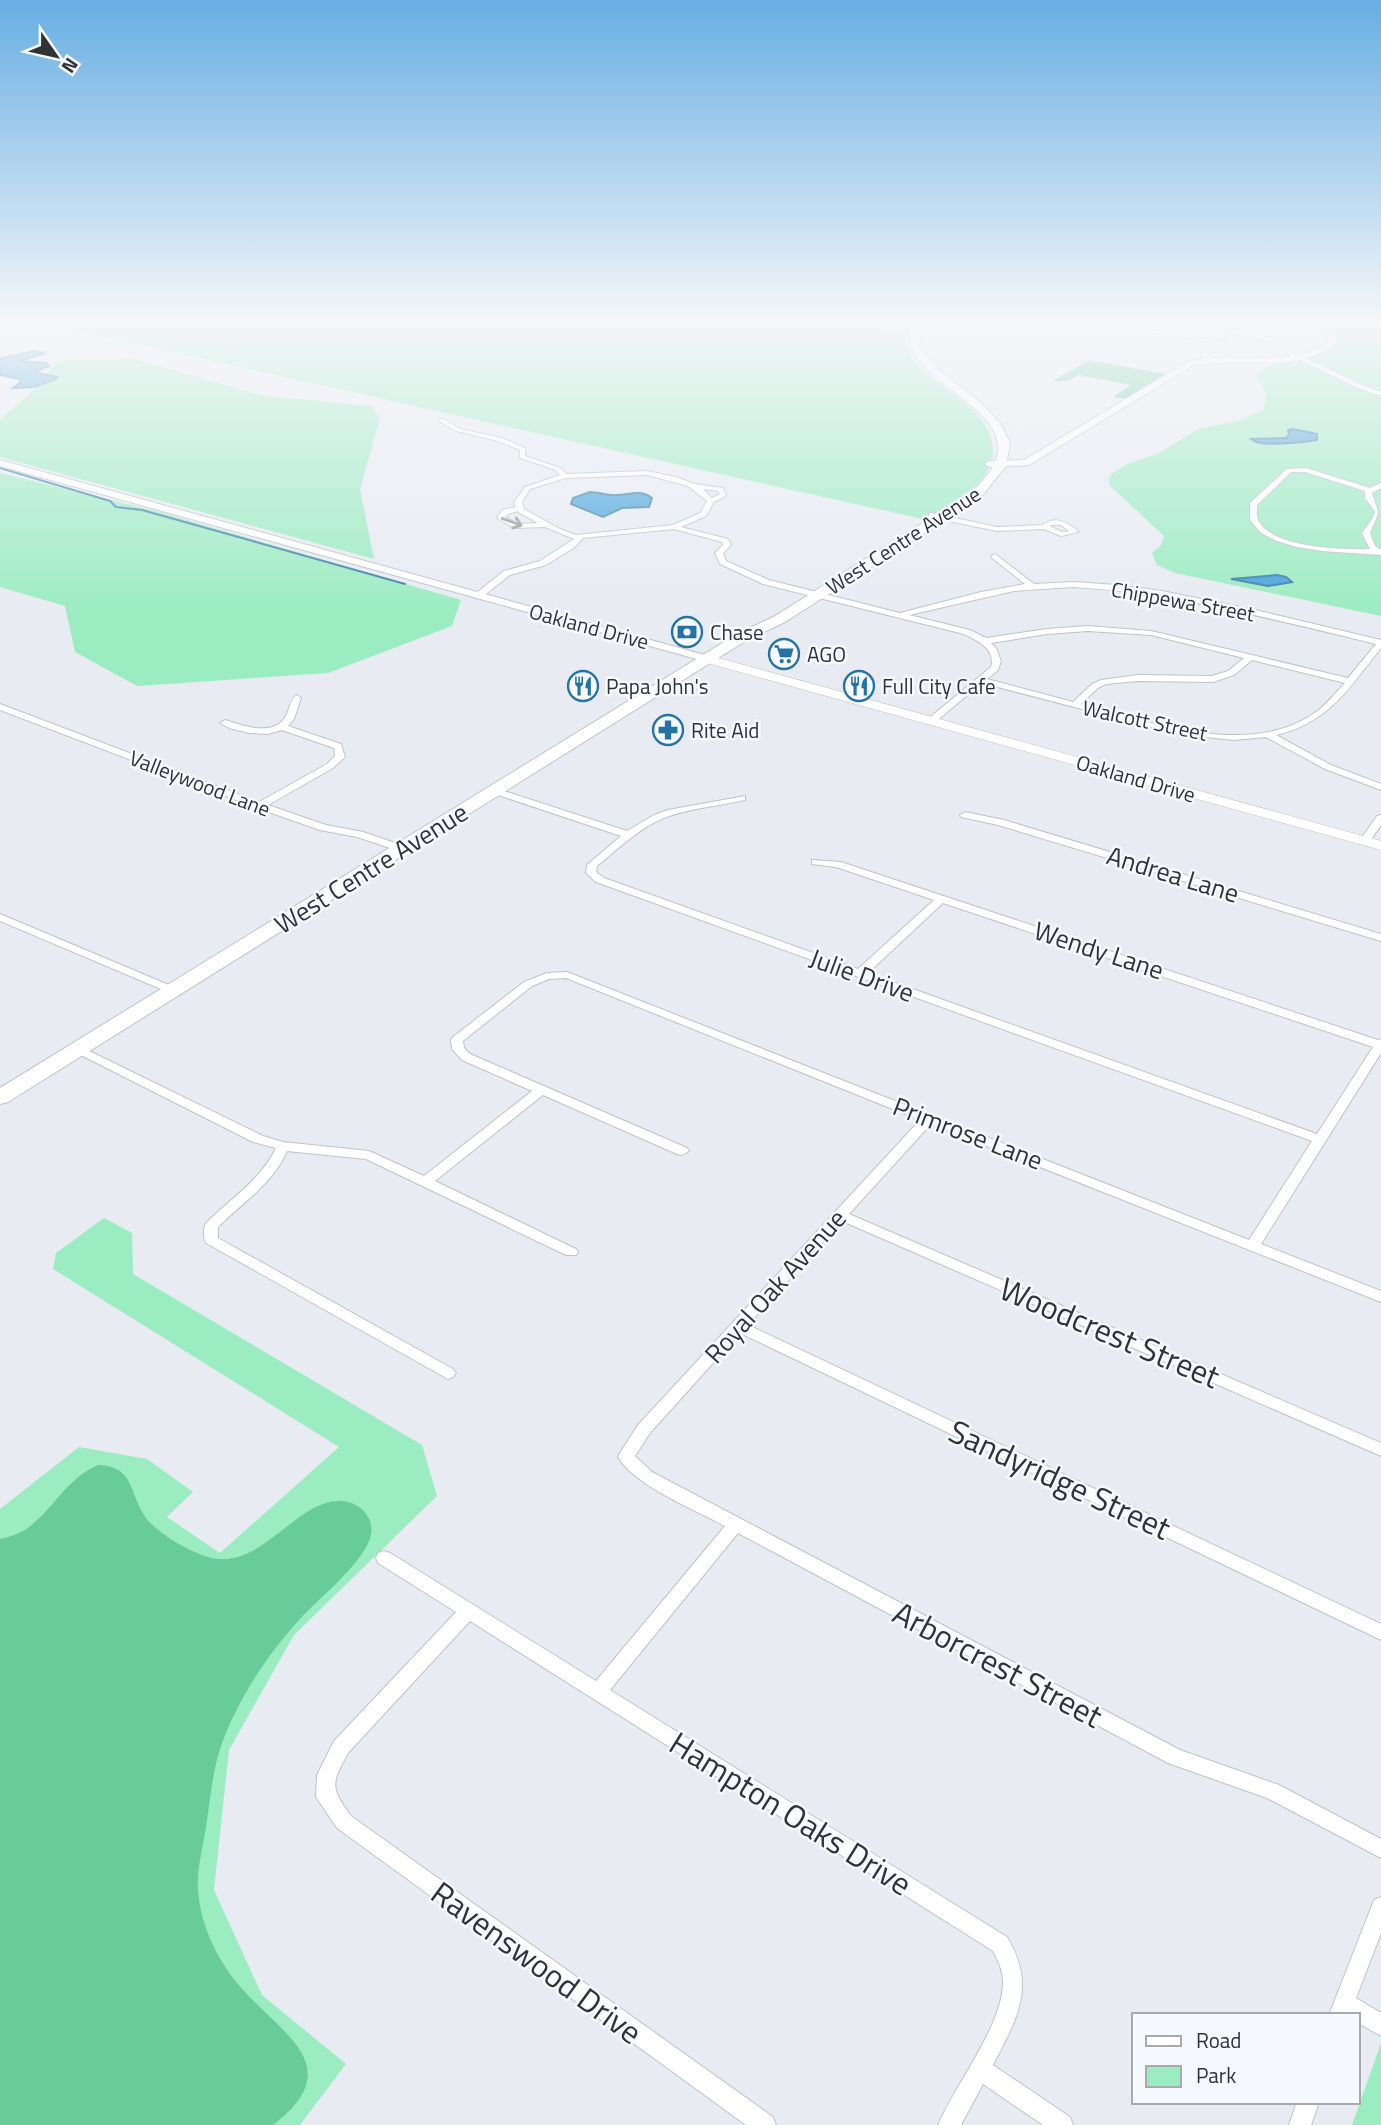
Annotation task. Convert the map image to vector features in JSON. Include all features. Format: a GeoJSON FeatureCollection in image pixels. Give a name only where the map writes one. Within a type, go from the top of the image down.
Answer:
{"type":"FeatureCollection","features":[{"type":"Feature","properties":{"kind":"main road","name":"West Centre Avenue"},"geometry":{"type":"LineString","coordinates":[[0,1097],[937,516],[977,494],[1004,444],[989,416]]}},
{"type":"Feature","properties":{"kind":"main road","name":"Oakland Drive"},"geometry":{"type":"LineString","coordinates":[[708,659],[1381,846]]}},
{"type":"Feature","properties":{"kind":"street"},"geometry":{"type":"LineString","coordinates":[[995,464],[1026,463],[1102,416]]}},
{"type":"Feature","properties":{"kind":"street"},"geometry":{"type":"LineString","coordinates":[[442,419],[458,430],[500,439],[523,449],[522,457],[558,468],[565,476]]}},
{"type":"Feature","properties":{"kind":"street","name":"Oakland Drive"},"geometry":{"type":"LineString","coordinates":[[0,463],[708,659]]}},
{"type":"Feature","properties":{"kind":"street"},"geometry":{"type":"LineString","coordinates":[[1310,471],[1368,493],[1379,511],[1366,533],[1369,544],[1379,552],[1325,550],[1275,537],[1253,523],[1253,505],[1287,472],[1310,471]]}},
{"type":"Feature","properties":{"kind":"street"},"geometry":{"type":"LineString","coordinates":[[691,485],[721,489],[724,495],[711,501],[703,514],[674,527],[580,537],[546,525],[520,508],[518,502],[527,488],[565,476],[647,473],[703,490],[711,501]]}},
{"type":"Feature","properties":{"kind":"street"},"geometry":{"type":"LineString","coordinates":[[1368,493],[1381,485]]}},
{"type":"Feature","properties":{"kind":"street"},"geometry":{"type":"LineString","coordinates":[[520,508],[505,512],[501,519],[517,526],[546,525]]}},
{"type":"Feature","properties":{"kind":"street"},"geometry":{"type":"LineString","coordinates":[[937,516],[997,529],[1045,527]]}},
{"type":"Feature","properties":{"kind":"street"},"geometry":{"type":"LineString","coordinates":[[674,527],[725,541],[727,545],[719,553],[723,562],[766,582],[942,626],[985,641],[1060,629],[1104,627],[1151,633],[1349,681]]}},
{"type":"Feature","properties":{"kind":"street"},"geometry":{"type":"LineString","coordinates":[[561,550],[559,544],[566,534]]}},
{"type":"Feature","properties":{"kind":"street"},"geometry":{"type":"LineString","coordinates":[[478,596],[507,573],[542,563],[580,537]]}},
{"type":"Feature","properties":{"kind":"street"},"geometry":{"type":"LineString","coordinates":[[995,556],[1032,586]]}},
{"type":"Feature","properties":{"kind":"street","name":"Chippewa Street"},"geometry":{"type":"LineString","coordinates":[[901,615],[976,595],[1032,586],[1092,586],[1157,593],[1381,643]]}},
{"type":"Feature","properties":{"kind":"street"},"geometry":{"type":"LineString","coordinates":[[931,721],[991,674],[998,661],[985,641]]}},
{"type":"Feature","properties":{"kind":"street"},"geometry":{"type":"LineString","coordinates":[[1267,734],[1292,728],[1320,714],[1381,643]]}},
{"type":"Feature","properties":{"kind":"street"},"geometry":{"type":"LineString","coordinates":[[1074,705],[1095,686],[1104,682],[1138,678],[1213,679],[1231,673],[1251,657]]}},
{"type":"Feature","properties":{"kind":"street","name":"Walcott Street"},"geometry":{"type":"LineString","coordinates":[[983,681],[1195,734],[1267,734],[1328,767],[1381,787]]}},
{"type":"Feature","properties":{"kind":"street"},"geometry":{"type":"LineString","coordinates":[[282,727],[288,720],[297,698]]}},
{"type":"Feature","properties":{"kind":"street","name":"Valleywood Lane"},"geometry":{"type":"LineString","coordinates":[[0,706],[260,806],[324,828],[359,834],[403,849]]}},
{"type":"Feature","properties":{"kind":"street"},"geometry":{"type":"LineString","coordinates":[[225,723],[249,732],[282,727],[338,746],[340,757],[330,766],[260,806]]}},
{"type":"Feature","properties":{"kind":"street"},"geometry":{"type":"LineString","coordinates":[[495,791],[628,835],[672,812],[741,797]]}},
{"type":"Feature","properties":{"kind":"street","name":"Andrea Lane"},"geometry":{"type":"LineString","coordinates":[[965,815],[1000,822],[1381,938]]}},
{"type":"Feature","properties":{"kind":"street"},"geometry":{"type":"LineString","coordinates":[[1364,842],[1381,818]]}},
{"type":"Feature","properties":{"kind":"street","name":"Julie Drive"},"geometry":{"type":"LineString","coordinates":[[628,835],[595,860],[590,869],[595,877],[859,975],[1318,1139]]}},
{"type":"Feature","properties":{"kind":"street","name":"Wendy Lane"},"geometry":{"type":"LineString","coordinates":[[816,862],[837,864],[1380,1044]]}},
{"type":"Feature","properties":{"kind":"street"},"geometry":{"type":"LineString","coordinates":[[859,975],[942,898]]}},
{"type":"Feature","properties":{"kind":"street"},"geometry":{"type":"LineString","coordinates":[[0,917],[172,990]]}},
{"type":"Feature","properties":{"kind":"street","name":"Primrose Lane"},"geometry":{"type":"LineString","coordinates":[[541,1090],[466,1057],[457,1045],[465,1031],[528,984],[554,975],[572,976],[1381,1297]]}},
{"type":"Feature","properties":{"kind":"street"},"geometry":{"type":"LineString","coordinates":[[1253,1245],[1380,1044]]}},
{"type":"Feature","properties":{"kind":"street"},"geometry":{"type":"LineString","coordinates":[[77,1050],[247,1134],[283,1146],[369,1155],[571,1252]]}},
{"type":"Feature","properties":{"kind":"street"},"geometry":{"type":"LineString","coordinates":[[425,1182],[541,1090],[682,1151]]}},
{"type":"Feature","properties":{"kind":"street","name":"Royal Oak Avenue"},"geometry":{"type":"LineString","coordinates":[[626,1457],[643,1429],[740,1327],[929,1118]]}},
{"type":"Feature","properties":{"kind":"street"},"geometry":{"type":"LineString","coordinates":[[283,1146],[272,1170],[262,1183],[211,1226],[211,1240],[448,1373]]}},
{"type":"Feature","properties":{"kind":"street","name":"Woodcrest Street"},"geometry":{"type":"LineString","coordinates":[[840,1215],[1381,1450]]}},
{"type":"Feature","properties":{"kind":"street","name":"Sandyridge Street"},"geometry":{"type":"LineString","coordinates":[[740,1327],[1381,1632]]}},
{"type":"Feature","properties":{"kind":"street","name":"Arborcrest Street"},"geometry":{"type":"LineString","coordinates":[[626,1457],[646,1476],[1175,1757],[1272,1791],[1381,1849]]}},
{"type":"Feature","properties":{"kind":"street"},"geometry":{"type":"LineString","coordinates":[[597,1693],[736,1524]]}},
{"type":"Feature","properties":{"kind":"street","name":"Hampton Oaks Drive"},"geometry":{"type":"LineString","coordinates":[[384,1558],[1000,1944],[1012,1971],[1011,1999],[980,2069]]}},
{"type":"Feature","properties":{"kind":"street","name":"Ravenswood Drive"},"geometry":{"type":"LineString","coordinates":[[468,1611],[341,1747],[329,1766],[324,1786],[326,1797],[344,1822],[765,2125]]}},
{"type":"Feature","properties":{"kind":"street"},"geometry":{"type":"LineString","coordinates":[[1341,2009],[1381,1907]]}},
{"type":"Feature","properties":{"kind":"street"},"geometry":{"type":"LineString","coordinates":[[1360,2017],[1381,2025]]}},
{"type":"Feature","properties":{"kind":"street"},"geometry":{"type":"LineString","coordinates":[[949,2125],[980,2069],[1062,2125]]}},
{"type":"Feature","properties":{"kind":"street"},"geometry":{"type":"LineString","coordinates":[[1300,2125],[1307,2104]]}},
{"type":"Feature","properties":{"kind":"green space"},"geometry":{"type":"Polygon","coordinates":[[[4,416],[378,416],[380,419],[360,489],[374,559],[0,457],[0,420],[4,416]]]}},
{"type":"Feature","properties":{"kind":"green space"},"geometry":{"type":"Polygon","coordinates":[[[461,416],[978,416],[990,434],[993,453],[985,475],[958,501],[927,520],[461,416]]]}},
{"type":"Feature","properties":{"kind":"green space"},"geometry":{"type":"Polygon","coordinates":[[[1250,416],[1381,416],[1381,616],[1175,573],[1157,565],[1152,553],[1161,545],[1164,536],[1109,485],[1110,475],[1127,464],[1157,454],[1199,429],[1250,416]]]}},
{"type":"Feature","properties":{"kind":"green space"},"geometry":{"type":"Polygon","coordinates":[[[0,473],[160,512],[461,600],[452,626],[328,673],[137,686],[75,652],[65,606],[0,587],[0,473]]]}},
{"type":"Feature","properties":{"kind":"green space"},"geometry":{"type":"Polygon","coordinates":[[[104,1218],[132,1233],[133,1274],[422,1445],[437,1496],[294,1635],[229,1750],[214,1890],[262,1995],[346,2064],[300,2125],[0,2125],[0,1509],[79,1447],[147,1459],[193,1492],[167,1517],[220,1553],[339,1447],[53,1269],[56,1253],[104,1218]]]}},
{"type":"Feature","properties":{"kind":"green space"},"geometry":{"type":"Polygon","coordinates":[[[98,1465],[110,1466],[124,1475],[144,1515],[157,1529],[167,1537],[210,1558],[237,1557],[254,1550],[302,1515],[334,1501],[356,1505],[367,1515],[371,1525],[371,1535],[360,1557],[287,1633],[253,1680],[234,1714],[220,1749],[213,1778],[199,1863],[201,1913],[215,1950],[246,1993],[292,2040],[303,2055],[308,2070],[305,2087],[295,2105],[273,2125],[0,2125],[0,1539],[16,1535],[29,1527],[71,1483],[98,1465]]]}},
{"type":"Feature","properties":{"kind":"green space"},"geometry":{"type":"Polygon","coordinates":[[[1381,2043],[1381,2125],[1352,2125],[1381,2043]]]}},
{"type":"Feature","properties":{"kind":"water"},"geometry":{"type":"Polygon","coordinates":[[[1288,430],[1317,434],[1317,440],[1272,444],[1251,439],[1286,438],[1288,430]]]}},
{"type":"Feature","properties":{"kind":"water"},"geometry":{"type":"Polygon","coordinates":[[[590,492],[613,495],[638,493],[652,498],[649,507],[622,508],[603,517],[571,504],[573,498],[590,492]]]}},
{"type":"Feature","properties":{"kind":"water"},"geometry":{"type":"Polygon","coordinates":[[[1277,575],[1292,582],[1268,586],[1231,579],[1277,575]]]}},
{"type":"Feature","properties":{"kind":"waterway"},"geometry":{"type":"LineString","coordinates":[[0,468],[110,501],[116,507],[142,510],[405,584]]}},
{"type":"Feature","properties":{"kind":"place","name":"Chase"},"geometry":{"type":"Point","coordinates":[687,632]}},
{"type":"Feature","properties":{"kind":"place","name":"AGO"},"geometry":{"type":"Point","coordinates":[784,654]}},
{"type":"Feature","properties":{"kind":"place","name":"Papa John's"},"geometry":{"type":"Point","coordinates":[583,686]}},
{"type":"Feature","properties":{"kind":"place","name":"Full City Cafe"},"geometry":{"type":"Point","coordinates":[859,686]}},
{"type":"Feature","properties":{"kind":"place","name":"Rite Aid"},"geometry":{"type":"Point","coordinates":[668,730]}}]}
